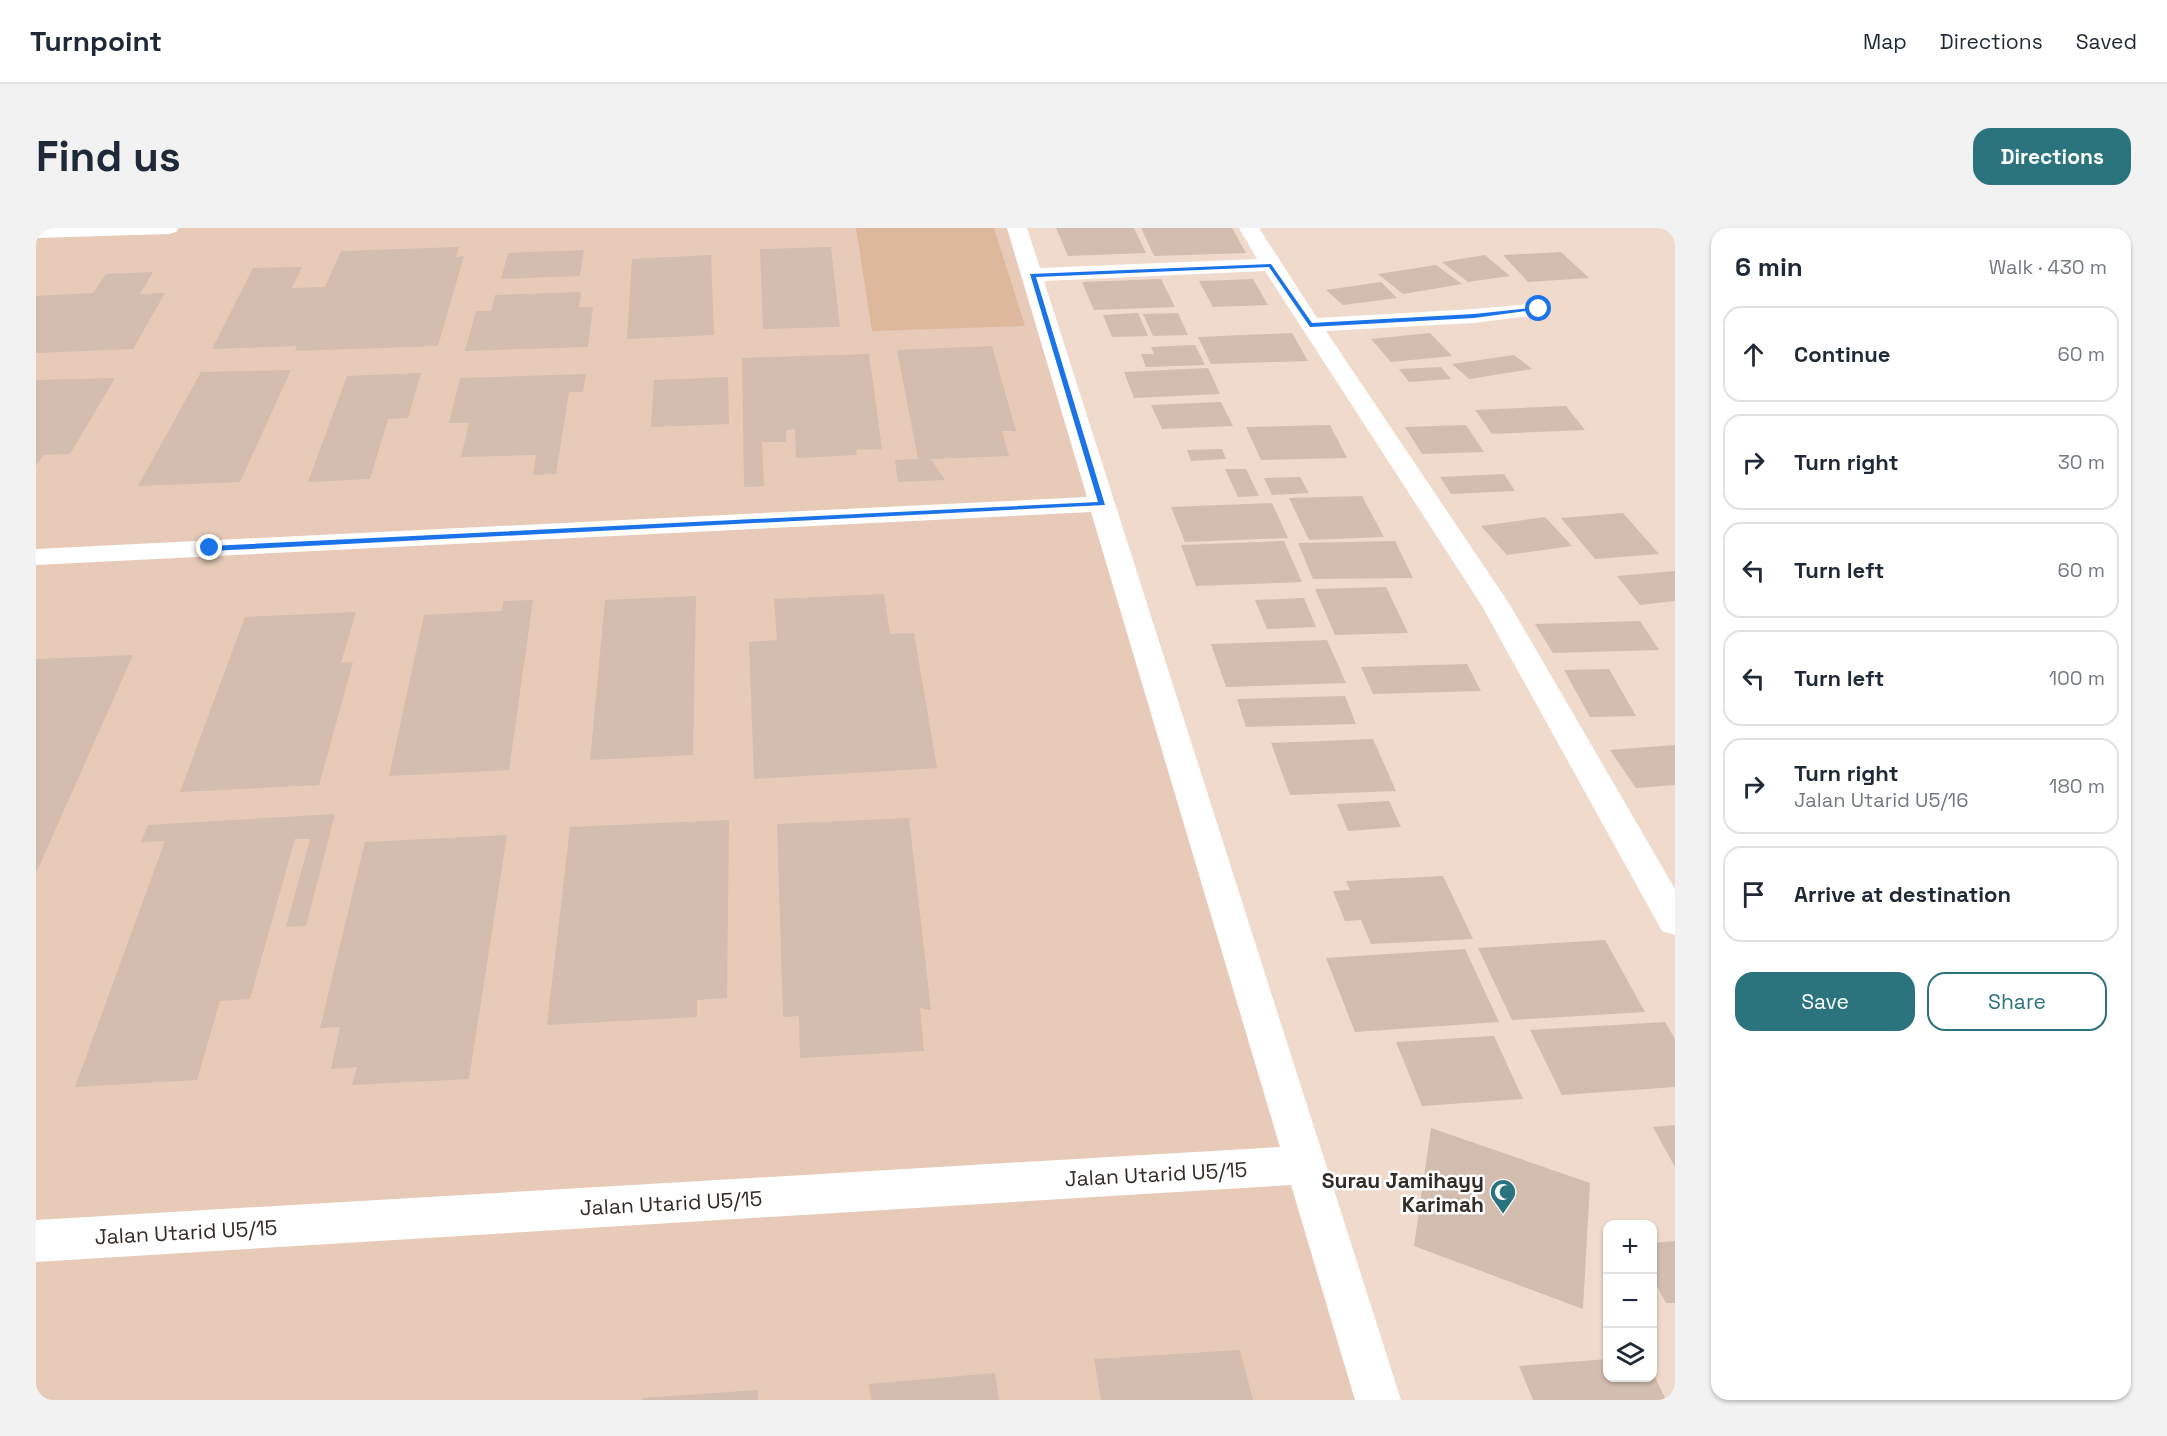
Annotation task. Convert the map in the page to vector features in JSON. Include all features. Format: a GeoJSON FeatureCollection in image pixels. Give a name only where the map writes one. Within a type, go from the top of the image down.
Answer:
{"type":"FeatureCollection","features":[{"type":"Feature","properties":{"kind":"street"},"geometry":{"type":"LineString","coordinates":[[36,232],[169,228]]}},
{"type":"Feature","properties":{"kind":"street"},"geometry":{"type":"LineString","coordinates":[[1017,228],[1378,1400]]}},
{"type":"Feature","properties":{"kind":"street"},"geometry":{"type":"LineString","coordinates":[[1250,228],[1310,325],[1496,605],[1675,921]]}},
{"type":"Feature","properties":{"kind":"street"},"geometry":{"type":"LineString","coordinates":[[1032,275],[1271,265]]}},
{"type":"Feature","properties":{"kind":"street"},"geometry":{"type":"LineString","coordinates":[[1310,325],[1474,316],[1539,309]]}},
{"type":"Feature","properties":{"kind":"street"},"geometry":{"type":"LineString","coordinates":[[36,557],[1102,504]]}},
{"type":"Feature","properties":{"kind":"street","name":"Jalan Utarid U5/15"},"geometry":{"type":"LineString","coordinates":[[36,1241],[1305,1165]]}},
{"type":"Feature","properties":{"kind":"shaded area"},"geometry":{"type":"Polygon","coordinates":[[[36,228],[1022,228],[1394,1400],[36,1400],[36,228]]]}},
{"type":"Feature","properties":{"kind":"shaded area"},"geometry":{"type":"Polygon","coordinates":[[[856,228],[994,228],[1025,326],[872,331],[856,228]]]}},
{"type":"Feature","properties":{"kind":"building"},"geometry":{"type":"Polygon","coordinates":[[[1056,228],[1134,228],[1146,253],[1068,256],[1056,228]]]}},
{"type":"Feature","properties":{"kind":"building"},"geometry":{"type":"Polygon","coordinates":[[[1141,228],[1232,228],[1246,253],[1154,256],[1141,228]]]}},
{"type":"Feature","properties":{"kind":"building"},"geometry":{"type":"Polygon","coordinates":[[[459,247],[456,257],[464,256],[438,346],[295,351],[297,346],[212,349],[253,268],[302,267],[292,288],[325,287],[341,251],[459,247]]]}},
{"type":"Feature","properties":{"kind":"building"},"geometry":{"type":"Polygon","coordinates":[[[831,247],[840,327],[763,329],[760,249],[831,247]]]}},
{"type":"Feature","properties":{"kind":"building"},"geometry":{"type":"Polygon","coordinates":[[[584,250],[580,276],[501,279],[508,253],[584,250]]]}},
{"type":"Feature","properties":{"kind":"building"},"geometry":{"type":"Polygon","coordinates":[[[1561,252],[1589,278],[1528,282],[1503,255],[1561,252]]]}},
{"type":"Feature","properties":{"kind":"building"},"geometry":{"type":"Polygon","coordinates":[[[711,255],[714,335],[627,339],[632,259],[711,255]]]}},
{"type":"Feature","properties":{"kind":"building"},"geometry":{"type":"Polygon","coordinates":[[[1485,255],[1510,276],[1468,282],[1442,262],[1485,255]]]}},
{"type":"Feature","properties":{"kind":"building"},"geometry":{"type":"Polygon","coordinates":[[[1436,265],[1462,284],[1403,294],[1378,274],[1436,265]]]}},
{"type":"Feature","properties":{"kind":"building"},"geometry":{"type":"Polygon","coordinates":[[[153,272],[140,294],[165,293],[133,349],[36,353],[36,296],[93,293],[106,274],[153,272]]]}},
{"type":"Feature","properties":{"kind":"building"},"geometry":{"type":"Polygon","coordinates":[[[1161,279],[1175,307],[1094,310],[1082,282],[1161,279]]]}},
{"type":"Feature","properties":{"kind":"building"},"geometry":{"type":"Polygon","coordinates":[[[1253,279],[1268,305],[1213,307],[1199,281],[1253,279]]]}},
{"type":"Feature","properties":{"kind":"building"},"geometry":{"type":"Polygon","coordinates":[[[1381,282],[1397,298],[1343,305],[1326,290],[1381,282]]]}},
{"type":"Feature","properties":{"kind":"building"},"geometry":{"type":"Polygon","coordinates":[[[581,292],[579,307],[593,307],[588,347],[465,351],[476,311],[491,311],[495,295],[581,292]]]}},
{"type":"Feature","properties":{"kind":"building"},"geometry":{"type":"Polygon","coordinates":[[[1138,313],[1148,336],[1112,337],[1103,315],[1138,313]]]}},
{"type":"Feature","properties":{"kind":"building"},"geometry":{"type":"Polygon","coordinates":[[[1178,313],[1188,335],[1153,336],[1143,314],[1178,313]]]}},
{"type":"Feature","properties":{"kind":"building"},"geometry":{"type":"Polygon","coordinates":[[[1292,333],[1308,361],[1211,364],[1198,337],[1292,333]]]}},
{"type":"Feature","properties":{"kind":"building"},"geometry":{"type":"Polygon","coordinates":[[[1430,333],[1452,356],[1391,362],[1371,339],[1430,333]]]}},
{"type":"Feature","properties":{"kind":"building"},"geometry":{"type":"Polygon","coordinates":[[[1195,345],[1205,365],[1146,367],[1141,354],[1154,354],[1151,347],[1195,345]]]}},
{"type":"Feature","properties":{"kind":"building"},"geometry":{"type":"Polygon","coordinates":[[[992,346],[1016,431],[1002,431],[1009,456],[931,459],[945,480],[898,482],[895,460],[918,459],[897,350],[992,346]]]}},
{"type":"Feature","properties":{"kind":"building"},"geometry":{"type":"Polygon","coordinates":[[[869,354],[882,449],[856,450],[857,455],[796,458],[795,429],[786,430],[786,442],[762,442],[764,486],[744,487],[742,358],[869,354]]]}},
{"type":"Feature","properties":{"kind":"building"},"geometry":{"type":"Polygon","coordinates":[[[1514,355],[1532,369],[1469,379],[1452,364],[1514,355]]]}},
{"type":"Feature","properties":{"kind":"building"},"geometry":{"type":"Polygon","coordinates":[[[1441,367],[1451,379],[1409,382],[1399,369],[1441,367]]]}},
{"type":"Feature","properties":{"kind":"building"},"geometry":{"type":"Polygon","coordinates":[[[1208,368],[1220,394],[1134,398],[1124,372],[1208,368]]]}},
{"type":"Feature","properties":{"kind":"building"},"geometry":{"type":"Polygon","coordinates":[[[291,370],[240,482],[138,486],[201,372],[291,370]]]}},
{"type":"Feature","properties":{"kind":"building"},"geometry":{"type":"Polygon","coordinates":[[[421,373],[408,418],[388,419],[370,479],[308,482],[347,376],[421,373]]]}},
{"type":"Feature","properties":{"kind":"building"},"geometry":{"type":"Polygon","coordinates":[[[586,374],[583,392],[569,392],[556,474],[533,475],[536,455],[461,457],[469,423],[449,423],[460,378],[586,374]]]}},
{"type":"Feature","properties":{"kind":"building"},"geometry":{"type":"Polygon","coordinates":[[[728,377],[729,424],[651,427],[654,380],[728,377]]]}},
{"type":"Feature","properties":{"kind":"building"},"geometry":{"type":"Polygon","coordinates":[[[115,378],[70,454],[43,455],[36,466],[36,380],[115,378]]]}},
{"type":"Feature","properties":{"kind":"building"},"geometry":{"type":"Polygon","coordinates":[[[1221,402],[1233,426],[1162,429],[1151,405],[1221,402]]]}},
{"type":"Feature","properties":{"kind":"building"},"geometry":{"type":"Polygon","coordinates":[[[1566,406],[1585,430],[1492,434],[1475,410],[1566,406]]]}},
{"type":"Feature","properties":{"kind":"building"},"geometry":{"type":"Polygon","coordinates":[[[1330,425],[1347,458],[1261,460],[1246,427],[1330,425]]]}},
{"type":"Feature","properties":{"kind":"building"},"geometry":{"type":"Polygon","coordinates":[[[1466,425],[1484,452],[1422,454],[1405,427],[1466,425]]]}},
{"type":"Feature","properties":{"kind":"building"},"geometry":{"type":"Polygon","coordinates":[[[1222,449],[1226,459],[1191,461],[1187,450],[1222,449]]]}},
{"type":"Feature","properties":{"kind":"building"},"geometry":{"type":"Polygon","coordinates":[[[1225,469],[1246,469],[1259,496],[1238,497],[1225,469]]]}},
{"type":"Feature","properties":{"kind":"building"},"geometry":{"type":"Polygon","coordinates":[[[1504,474],[1515,491],[1451,494],[1440,477],[1504,474]]]}},
{"type":"Feature","properties":{"kind":"building"},"geometry":{"type":"Polygon","coordinates":[[[1300,477],[1309,493],[1272,495],[1264,478],[1300,477]]]}},
{"type":"Feature","properties":{"kind":"building"},"geometry":{"type":"Polygon","coordinates":[[[1362,496],[1384,537],[1309,540],[1289,498],[1362,496]]]}},
{"type":"Feature","properties":{"kind":"building"},"geometry":{"type":"Polygon","coordinates":[[[1272,503],[1288,538],[1185,542],[1171,507],[1272,503]]]}},
{"type":"Feature","properties":{"kind":"building"},"geometry":{"type":"Polygon","coordinates":[[[1623,513],[1659,554],[1595,559],[1561,518],[1623,513]]]}},
{"type":"Feature","properties":{"kind":"building"},"geometry":{"type":"Polygon","coordinates":[[[1545,517],[1572,546],[1507,555],[1481,526],[1545,517]]]}},
{"type":"Feature","properties":{"kind":"building"},"geometry":{"type":"Polygon","coordinates":[[[1284,541],[1302,582],[1196,586],[1181,545],[1284,541]]]}},
{"type":"Feature","properties":{"kind":"building"},"geometry":{"type":"Polygon","coordinates":[[[1395,541],[1413,578],[1313,579],[1298,543],[1395,541]]]}},
{"type":"Feature","properties":{"kind":"building"},"geometry":{"type":"Polygon","coordinates":[[[1675,571],[1675,601],[1640,605],[1617,576],[1675,571]]]}},
{"type":"Feature","properties":{"kind":"building"},"geometry":{"type":"Polygon","coordinates":[[[1386,587],[1408,633],[1335,635],[1315,589],[1386,587]]]}},
{"type":"Feature","properties":{"kind":"building"},"geometry":{"type":"Polygon","coordinates":[[[884,594],[890,634],[914,633],[937,768],[754,779],[749,642],[777,640],[774,599],[884,594]]]}},
{"type":"Feature","properties":{"kind":"building"},"geometry":{"type":"Polygon","coordinates":[[[696,596],[693,755],[590,760],[605,600],[696,596]]]}},
{"type":"Feature","properties":{"kind":"building"},"geometry":{"type":"Polygon","coordinates":[[[1304,598],[1316,627],[1267,629],[1255,600],[1304,598]]]}},
{"type":"Feature","properties":{"kind":"building"},"geometry":{"type":"Polygon","coordinates":[[[533,600],[509,770],[389,776],[424,615],[502,611],[503,601],[533,600]]]}},
{"type":"Feature","properties":{"kind":"building"},"geometry":{"type":"Polygon","coordinates":[[[356,612],[341,663],[353,662],[319,785],[180,792],[245,617],[356,612]]]}},
{"type":"Feature","properties":{"kind":"building"},"geometry":{"type":"Polygon","coordinates":[[[1640,621],[1659,650],[1553,653],[1535,624],[1640,621]]]}},
{"type":"Feature","properties":{"kind":"building"},"geometry":{"type":"Polygon","coordinates":[[[1327,640],[1346,683],[1226,687],[1211,644],[1327,640]]]}},
{"type":"Feature","properties":{"kind":"building"},"geometry":{"type":"Polygon","coordinates":[[[133,655],[36,873],[36,659],[133,655]]]}},
{"type":"Feature","properties":{"kind":"building"},"geometry":{"type":"Polygon","coordinates":[[[1467,664],[1481,691],[1373,694],[1361,667],[1467,664]]]}},
{"type":"Feature","properties":{"kind":"building"},"geometry":{"type":"Polygon","coordinates":[[[1609,669],[1636,716],[1590,717],[1564,670],[1609,669]]]}},
{"type":"Feature","properties":{"kind":"building"},"geometry":{"type":"Polygon","coordinates":[[[1345,696],[1356,724],[1246,727],[1237,699],[1345,696]]]}},
{"type":"Feature","properties":{"kind":"building"},"geometry":{"type":"Polygon","coordinates":[[[1373,739],[1396,791],[1290,795],[1271,743],[1373,739]]]}},
{"type":"Feature","properties":{"kind":"building"},"geometry":{"type":"Polygon","coordinates":[[[1675,745],[1675,785],[1636,788],[1610,750],[1675,745]]]}},
{"type":"Feature","properties":{"kind":"building"},"geometry":{"type":"Polygon","coordinates":[[[1389,801],[1401,827],[1348,831],[1337,804],[1389,801]]]}},
{"type":"Feature","properties":{"kind":"building"},"geometry":{"type":"Polygon","coordinates":[[[335,814],[306,926],[286,927],[310,839],[295,839],[250,999],[220,1001],[197,1080],[75,1087],[165,841],[141,842],[148,825],[335,814]]]}},
{"type":"Feature","properties":{"kind":"building"},"geometry":{"type":"Polygon","coordinates":[[[909,818],[931,1010],[920,1008],[924,1051],[800,1058],[799,1016],[783,1017],[777,824],[909,818]]]}},
{"type":"Feature","properties":{"kind":"building"},"geometry":{"type":"Polygon","coordinates":[[[729,820],[727,998],[697,1000],[697,1017],[547,1025],[570,827],[729,820]]]}},
{"type":"Feature","properties":{"kind":"building"},"geometry":{"type":"Polygon","coordinates":[[[507,835],[469,1079],[352,1085],[357,1067],[331,1069],[340,1027],[320,1028],[365,842],[507,835]]]}},
{"type":"Feature","properties":{"kind":"building"},"geometry":{"type":"Polygon","coordinates":[[[1443,876],[1473,939],[1371,944],[1361,920],[1345,921],[1333,891],[1350,890],[1346,881],[1443,876]]]}},
{"type":"Feature","properties":{"kind":"building"},"geometry":{"type":"Polygon","coordinates":[[[1605,940],[1645,1012],[1512,1020],[1478,948],[1605,940]]]}},
{"type":"Feature","properties":{"kind":"building"},"geometry":{"type":"Polygon","coordinates":[[[1465,949],[1499,1022],[1355,1032],[1326,958],[1465,949]]]}},
{"type":"Feature","properties":{"kind":"building"},"geometry":{"type":"Polygon","coordinates":[[[1665,1022],[1675,1039],[1675,1087],[1562,1095],[1530,1030],[1665,1022]]]}},
{"type":"Feature","properties":{"kind":"building"},"geometry":{"type":"Polygon","coordinates":[[[1494,1036],[1523,1099],[1422,1106],[1396,1042],[1494,1036]]]}},
{"type":"Feature","properties":{"kind":"building"},"geometry":{"type":"Polygon","coordinates":[[[1675,1125],[1675,1167],[1653,1127],[1675,1125]]]}},
{"type":"Feature","properties":{"kind":"building","name":"Surau Jamihayy Karimah"},"geometry":{"type":"Polygon","coordinates":[[[1431,1128],[1590,1183],[1583,1309],[1414,1246],[1431,1128]]]}},
{"type":"Feature","properties":{"kind":"building"},"geometry":{"type":"Polygon","coordinates":[[[1675,1241],[1675,1303],[1666,1303],[1657,1286],[1657,1243],[1675,1241]]]}},
{"type":"Feature","properties":{"kind":"building"},"geometry":{"type":"Polygon","coordinates":[[[1240,1350],[1253,1400],[1101,1400],[1094,1359],[1240,1350]]]}},
{"type":"Feature","properties":{"kind":"building"},"geometry":{"type":"Polygon","coordinates":[[[1603,1359],[1603,1382],[1657,1381],[1666,1400],[1533,1400],[1519,1366],[1603,1359]]]}},
{"type":"Feature","properties":{"kind":"building"},"geometry":{"type":"Polygon","coordinates":[[[995,1373],[999,1400],[871,1400],[869,1384],[995,1373]]]}},
{"type":"Feature","properties":{"kind":"building"},"geometry":{"type":"Polygon","coordinates":[[[758,1390],[758,1400],[643,1400],[643,1398],[758,1390]]]}},
{"type":"Feature","properties":{"kind":"place","name":"Surau Jamihayy Karimah"},"geometry":{"type":"Point","coordinates":[1503,1215]}},
{"type":"Feature","properties":{"kind":"route"},"geometry":{"type":"LineString","coordinates":[[210,548],[1102,504],[1032,275],[1271,265],[1310,325],[1317,326],[1474,316],[1539,309]]}}]}
